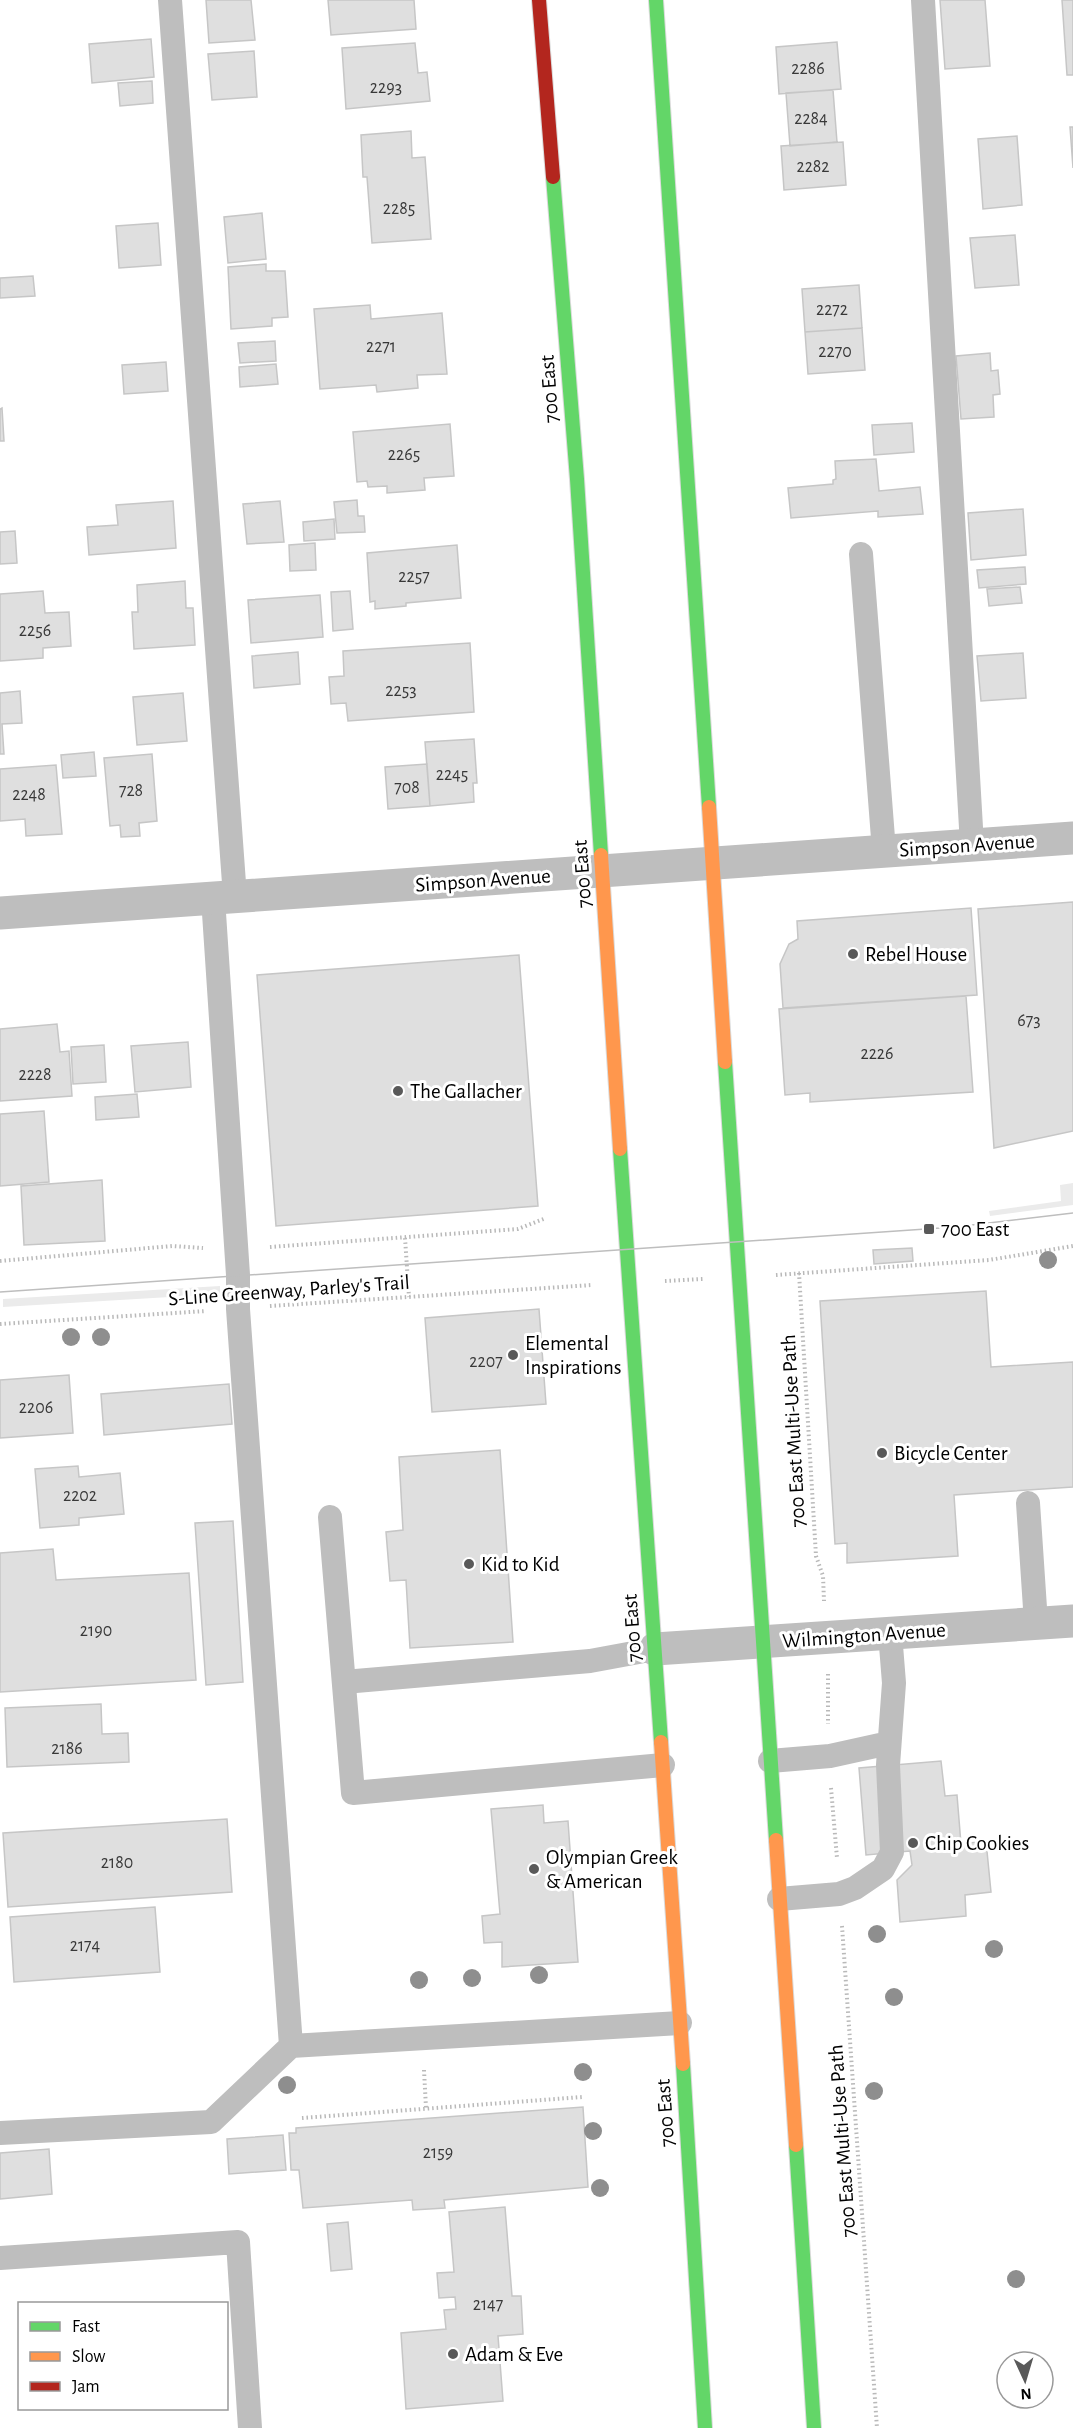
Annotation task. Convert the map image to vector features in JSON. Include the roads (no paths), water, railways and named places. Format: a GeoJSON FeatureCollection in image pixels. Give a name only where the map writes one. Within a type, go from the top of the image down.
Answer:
{"type":"FeatureCollection","features":[{"type":"Feature","properties":{"kind":"main road","name":"700 East"},"geometry":{"type":"LineString","coordinates":[[539,0],[577,479],[705,2428]]}},
{"type":"Feature","properties":{"kind":"main road"},"geometry":{"type":"LineString","coordinates":[[656,0],[814,2428]]}},
{"type":"Feature","properties":{"kind":"street","name":"Simpson Avenue"},"geometry":{"type":"LineString","coordinates":[[0,913],[1073,838]]}},
{"type":"Feature","properties":{"kind":"street","name":"Wilmington Avenue"},"geometry":{"type":"LineString","coordinates":[[655,1649],[1073,1621]]}},
{"type":"Feature","properties":{"kind":"lane"},"geometry":{"type":"LineString","coordinates":[[170,0],[224,897],[238,1309],[291,2046]]}},
{"type":"Feature","properties":{"kind":"lane"},"geometry":{"type":"LineString","coordinates":[[923,0],[972,845]]}},
{"type":"Feature","properties":{"kind":"lane"},"geometry":{"type":"LineString","coordinates":[[861,554],[884,851]]}},
{"type":"Feature","properties":{"kind":"lane"},"geometry":{"type":"LineString","coordinates":[[1028,1503],[1036,1623]]}},
{"type":"Feature","properties":{"kind":"lane"},"geometry":{"type":"LineString","coordinates":[[330,1517],[353,1793],[663,1765]]}},
{"type":"Feature","properties":{"kind":"lane"},"geometry":{"type":"LineString","coordinates":[[779,1899],[839,1894],[855,1888],[883,1869],[892,1852],[889,1743],[894,1683],[890,1633]]}},
{"type":"Feature","properties":{"kind":"lane"},"geometry":{"type":"LineString","coordinates":[[344,1682],[590,1660],[655,1649]]}},
{"type":"Feature","properties":{"kind":"lane"},"geometry":{"type":"LineString","coordinates":[[770,1761],[830,1756],[889,1743]]}},
{"type":"Feature","properties":{"kind":"lane"},"geometry":{"type":"LineString","coordinates":[[0,2133],[211,2122],[291,2046],[680,2023]]}},
{"type":"Feature","properties":{"kind":"lane"},"geometry":{"type":"LineString","coordinates":[[0,2258],[238,2242],[250,2428]]}},
{"type":"Feature","properties":{"kind":"tram line"},"geometry":{"type":"LineString","coordinates":[[0,1292],[955,1227],[1073,1213]]}},
{"type":"Feature","properties":{"kind":"place","name":"Rebel House"},"geometry":{"type":"Point","coordinates":[853,954]}},
{"type":"Feature","properties":{"kind":"place","name":"The Gallacher"},"geometry":{"type":"Point","coordinates":[398,1091]}},
{"type":"Feature","properties":{"kind":"place","name":"700 East"},"geometry":{"type":"Point","coordinates":[929,1229]}},
{"type":"Feature","properties":{"kind":"place","name":"Elemental Inspirations"},"geometry":{"type":"Point","coordinates":[513,1355]}},
{"type":"Feature","properties":{"kind":"place","name":"Bicycle Center"},"geometry":{"type":"Point","coordinates":[882,1453]}},
{"type":"Feature","properties":{"kind":"place","name":"Kid to Kid"},"geometry":{"type":"Point","coordinates":[469,1564]}},
{"type":"Feature","properties":{"kind":"place","name":"Chip Cookies"},"geometry":{"type":"Point","coordinates":[913,1843]}},
{"type":"Feature","properties":{"kind":"place","name":"Olympian Greek & American"},"geometry":{"type":"Point","coordinates":[534,1869]}},
{"type":"Feature","properties":{"kind":"place","name":"Adam & Eve"},"geometry":{"type":"Point","coordinates":[453,2354]}}]}
